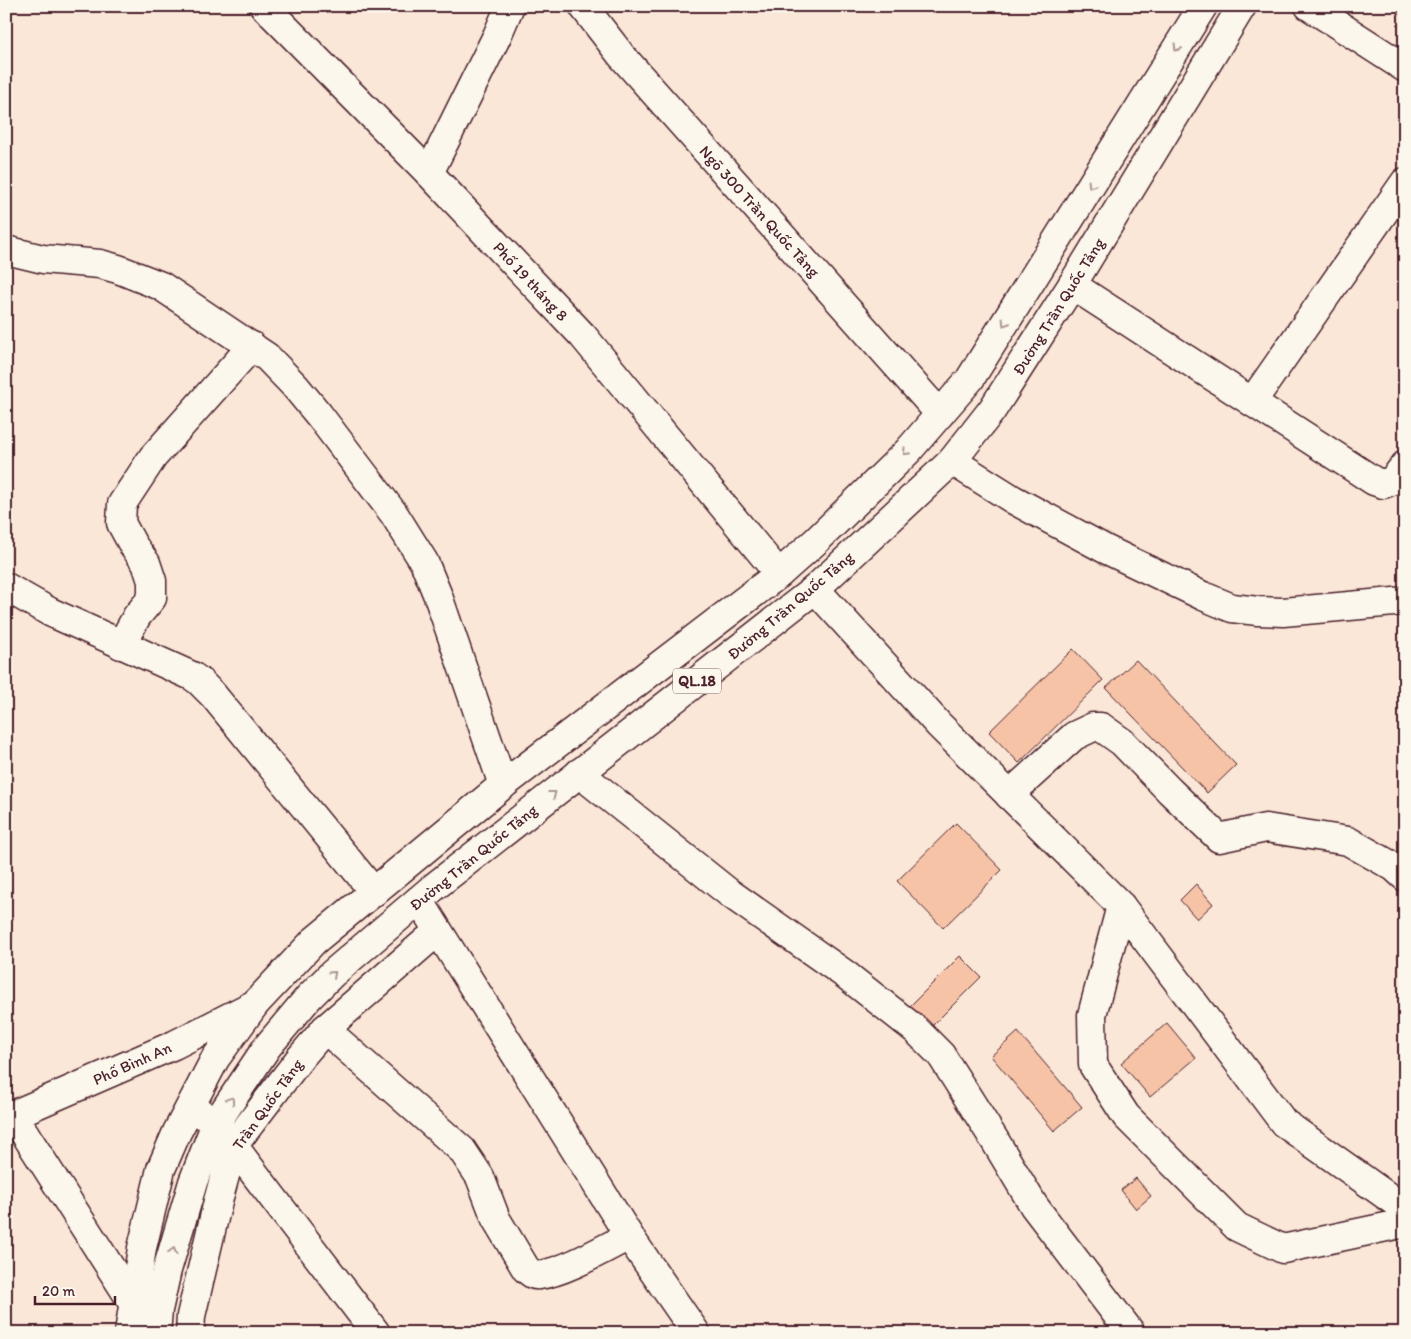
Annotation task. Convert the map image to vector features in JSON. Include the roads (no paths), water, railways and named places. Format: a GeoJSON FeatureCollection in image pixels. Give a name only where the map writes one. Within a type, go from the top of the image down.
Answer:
{"type":"FeatureCollection","features":[{"type":"Feature","properties":{"kind":"main road","name":"Phố 19 tháng 8"},"geometry":{"type":"LineString","coordinates":[[264,6],[429,173],[583,336],[779,574]]}},
{"type":"Feature","properties":{"kind":"main road","name":"Ngõ 300 Trần Quốc Tảng"},"geometry":{"type":"LineString","coordinates":[[583,6],[621,55],[940,414]]}},
{"type":"Feature","properties":{"kind":"main road","name":"Đường Trần Quốc Tảng"},"geometry":{"type":"LineString","coordinates":[[129,1333],[142,1248],[161,1169],[215,1059],[255,1004],[314,941],[502,785],[779,574],[816,541],[901,458],[970,379],[1203,6]]}},
{"type":"Feature","properties":{"kind":"main road","name":"Đường Trần Quốc Tảng"},"geometry":{"type":"LineString","coordinates":[[156,1333],[158,1310],[167,1270],[192,1182],[216,1123],[267,1047],[309,997],[332,974],[419,900],[815,589],[952,461],[992,410],[1072,285],[1242,6]]}},
{"type":"Feature","properties":{"kind":"main road"},"geometry":{"type":"LineString","coordinates":[[1308,6],[1405,68]]}},
{"type":"Feature","properties":{"kind":"main road"},"geometry":{"type":"LineString","coordinates":[[429,173],[498,36],[509,8]]}},
{"type":"Feature","properties":{"kind":"main road"},"geometry":{"type":"LineString","coordinates":[[1252,402],[1405,182]]}},
{"type":"Feature","properties":{"kind":"main road"},"geometry":{"type":"LineString","coordinates":[[6,250],[43,259],[100,264],[161,286],[267,357],[319,415],[394,514],[424,562],[438,596],[502,785]]}},
{"type":"Feature","properties":{"kind":"main road"},"geometry":{"type":"LineString","coordinates":[[1072,285],[1374,481],[1383,484],[1393,480],[1405,464]]}},
{"type":"Feature","properties":{"kind":"main road"},"geometry":{"type":"LineString","coordinates":[[122,645],[137,616],[152,598],[152,581],[146,563],[132,545],[121,522],[122,504],[153,457],[252,346]]}},
{"type":"Feature","properties":{"kind":"main road"},"geometry":{"type":"LineString","coordinates":[[952,461],[1014,500],[1105,549],[1232,608],[1283,612],[1405,601]]}},
{"type":"Feature","properties":{"kind":"main road"},"geometry":{"type":"LineString","coordinates":[[6,587],[50,612],[192,676],[199,681],[213,695],[374,892]]}},
{"type":"Feature","properties":{"kind":"main road"},"geometry":{"type":"LineString","coordinates":[[815,589],[939,726],[1121,906],[1284,1123],[1401,1206],[1405,1212]]}},
{"type":"Feature","properties":{"kind":"main road"},"geometry":{"type":"LineString","coordinates":[[1009,794],[1074,736],[1093,727],[1101,727],[1122,742],[1219,838],[1266,828],[1348,841],[1394,867],[1405,877]]}},
{"type":"Feature","properties":{"kind":"main road"},"geometry":{"type":"LineString","coordinates":[[580,773],[728,892],[846,975],[916,1030],[940,1056],[994,1139],[1034,1206],[1131,1333]]}},
{"type":"Feature","properties":{"kind":"main road"},"geometry":{"type":"LineString","coordinates":[[419,900],[629,1236],[696,1333]]}},
{"type":"Feature","properties":{"kind":"main road"},"geometry":{"type":"LineString","coordinates":[[1121,906],[1092,1015],[1093,1065],[1126,1116],[1237,1227],[1283,1249],[1405,1223]]}},
{"type":"Feature","properties":{"kind":"main road","name":"Trần Quốc Tảng"},"geometry":{"type":"LineString","coordinates":[[190,1333],[191,1316],[233,1146],[301,1057],[325,1029],[438,931]]}},
{"type":"Feature","properties":{"kind":"main road","name":"Phố Bình An"},"geometry":{"type":"LineString","coordinates":[[10,1116],[174,1044],[255,1004]]}},
{"type":"Feature","properties":{"kind":"main road"},"geometry":{"type":"LineString","coordinates":[[325,1029],[462,1150],[480,1176],[496,1219],[526,1269],[531,1274],[538,1276],[570,1266],[629,1236]]}},
{"type":"Feature","properties":{"kind":"main road"},"geometry":{"type":"LineString","coordinates":[[191,1107],[216,1123],[376,1333]]}},
{"type":"Feature","properties":{"kind":"main road"},"geometry":{"type":"LineString","coordinates":[[10,1116],[133,1303]]}}]}
